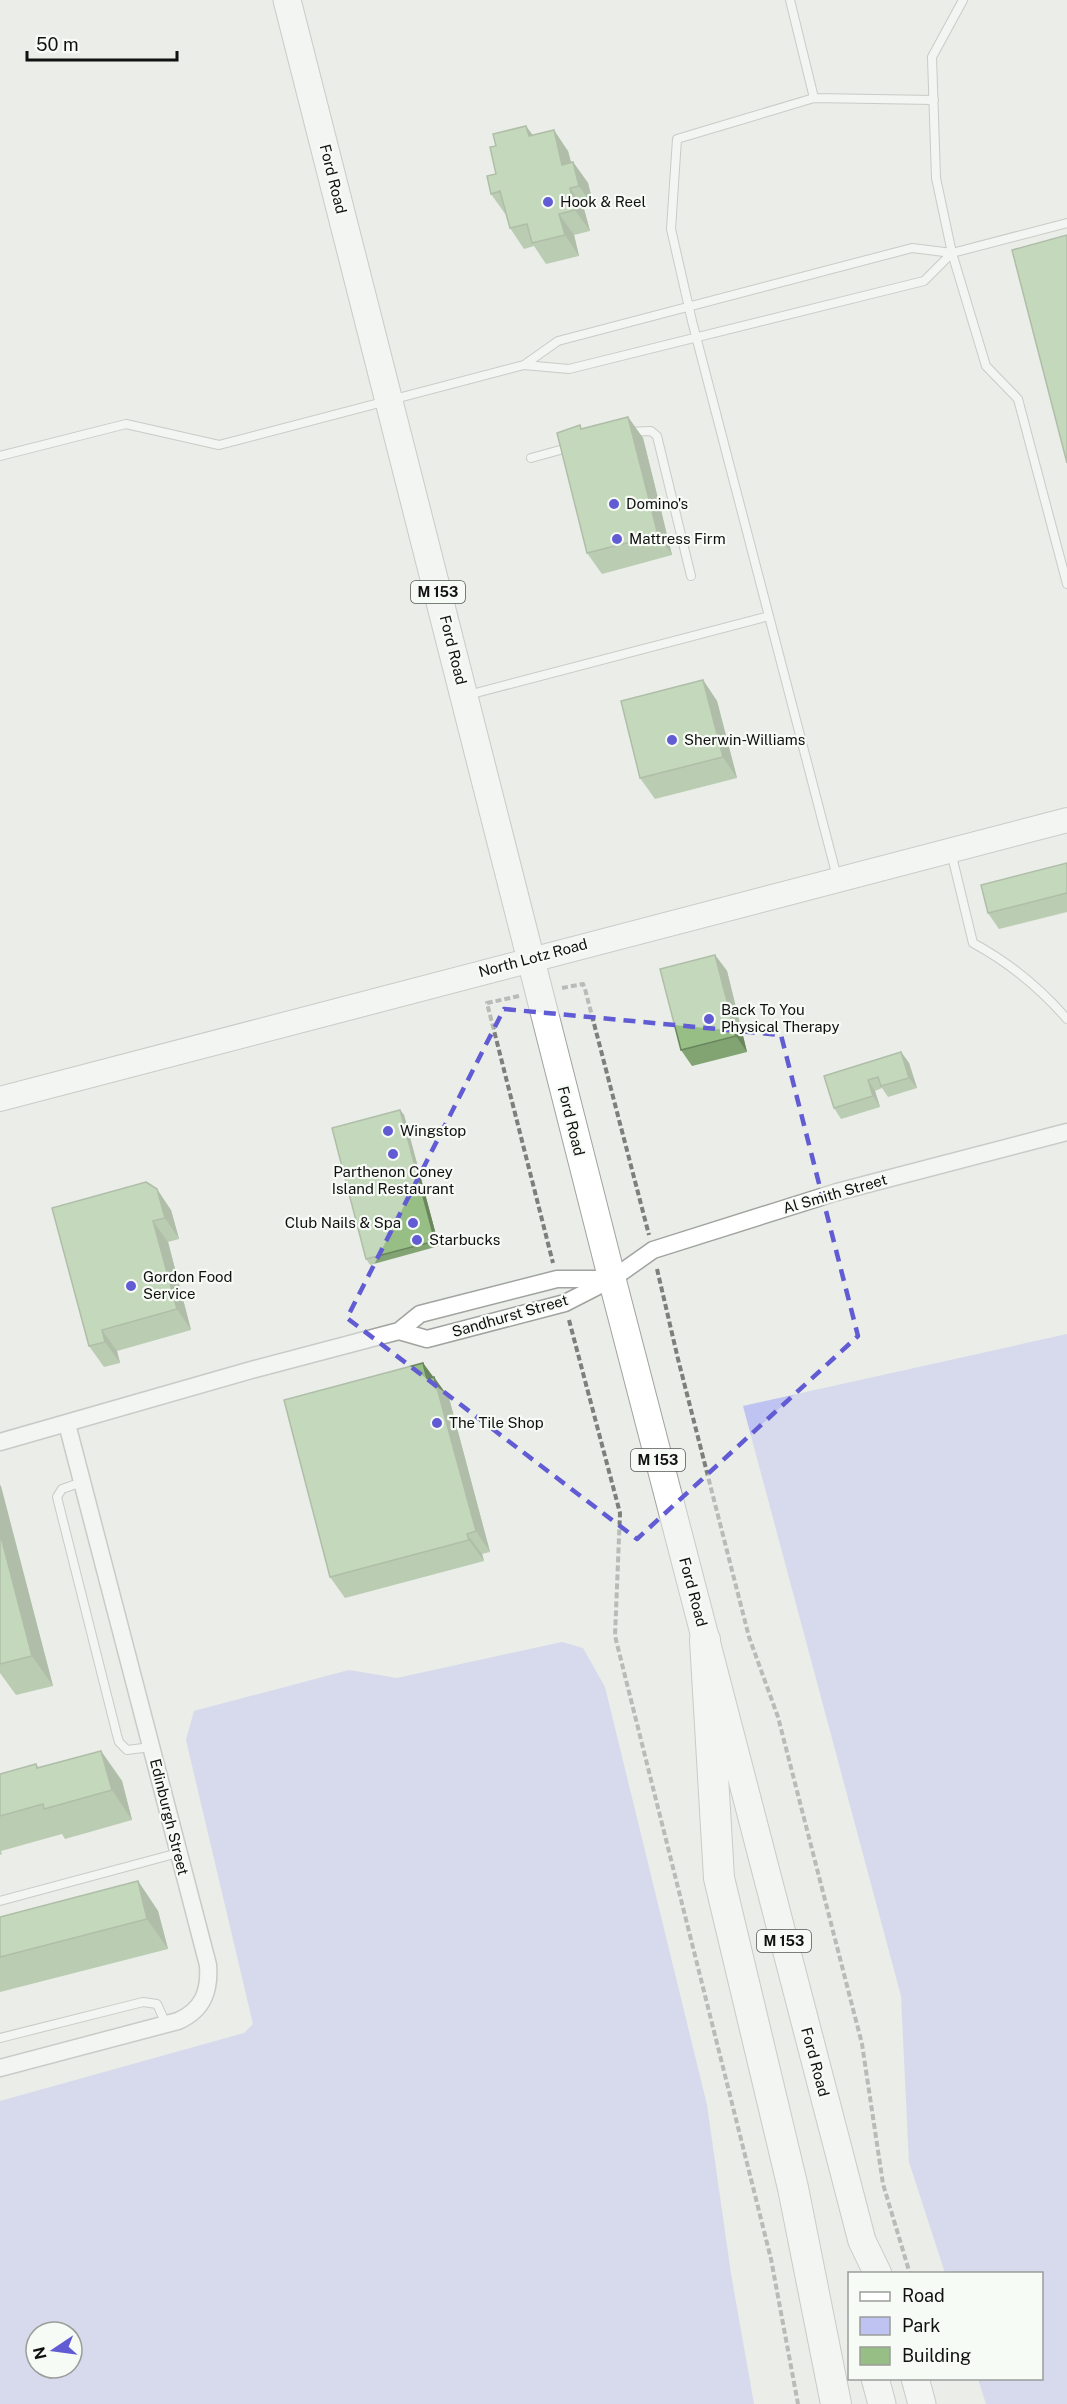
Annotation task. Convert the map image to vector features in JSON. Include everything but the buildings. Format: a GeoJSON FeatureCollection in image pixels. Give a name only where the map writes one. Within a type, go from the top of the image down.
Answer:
{"type":"FeatureCollection","features":[{"type":"Feature","properties":{"kind":"highway"},"geometry":{"type":"LineString","coordinates":[[705,1640],[719,1878],[793,2188],[836,2404]]}},
{"type":"Feature","properties":{"kind":"main road","name":"Ford Road"},"geometry":{"type":"LineString","coordinates":[[287,0],[705,1640],[862,2241],[877,2272]]}},
{"type":"Feature","properties":{"kind":"main road","name":"Ford Road"},"geometry":{"type":"LineString","coordinates":[[859,2272],[862,2241]]}},
{"type":"Feature","properties":{"kind":"main road"},"geometry":{"type":"LineString","coordinates":[[875,2380],[882,2404]]}},
{"type":"Feature","properties":{"kind":"main road"},"geometry":{"type":"LineString","coordinates":[[915,2380],[922,2404]]}},
{"type":"Feature","properties":{"kind":"street","name":"North Lotz Road"},"geometry":{"type":"LineString","coordinates":[[0,1099],[1067,820]]}},
{"type":"Feature","properties":{"kind":"street","name":"Al Smith Street"},"geometry":{"type":"LineString","coordinates":[[612,1279],[653,1250],[837,1192],[1067,1132]]}},
{"type":"Feature","properties":{"kind":"street","name":"Sandhurst Street"},"geometry":{"type":"LineString","coordinates":[[0,1442],[255,1369],[399,1331],[420,1314],[557,1279],[612,1279]]}},
{"type":"Feature","properties":{"kind":"street","name":"Sandhurst Street"},"geometry":{"type":"LineString","coordinates":[[399,1331],[427,1339],[565,1303],[612,1279]]}},
{"type":"Feature","properties":{"kind":"street","name":"Edinburgh Street"},"geometry":{"type":"LineString","coordinates":[[0,2068],[178,2021],[195,2011],[205,1998],[209,1982],[208,1965],[67,1424]]}},
{"type":"Feature","properties":{"kind":"lane"},"geometry":{"type":"LineString","coordinates":[[790,0],[814,98]]}},
{"type":"Feature","properties":{"kind":"lane"},"geometry":{"type":"LineString","coordinates":[[963,0],[932,57],[936,178],[952,253],[986,366],[1018,399],[1067,584]]}},
{"type":"Feature","properties":{"kind":"lane"},"geometry":{"type":"LineString","coordinates":[[837,879],[688,307],[670,229],[677,139],[814,98],[934,100]]}},
{"type":"Feature","properties":{"kind":"lane"},"geometry":{"type":"LineString","coordinates":[[524,365],[558,341],[912,248],[952,253],[1067,223]]}},
{"type":"Feature","properties":{"kind":"lane"},"geometry":{"type":"LineString","coordinates":[[0,456],[126,424],[219,445],[524,365],[569,369],[924,281],[952,253]]}},
{"type":"Feature","properties":{"kind":"lane"},"geometry":{"type":"LineString","coordinates":[[622,434],[634,430],[651,431],[657,436],[691,576]]}},
{"type":"Feature","properties":{"kind":"lane"},"geometry":{"type":"LineString","coordinates":[[531,458],[577,446]]}},
{"type":"Feature","properties":{"kind":"lane"},"geometry":{"type":"LineString","coordinates":[[464,696],[769,616]]}},
{"type":"Feature","properties":{"kind":"lane"},"geometry":{"type":"LineString","coordinates":[[950,850],[973,943],[1004,961],[1038,987],[1067,1019]]}},
{"type":"Feature","properties":{"kind":"lane"},"geometry":{"type":"LineString","coordinates":[[82,1482],[62,1489],[57,1497],[117,1735],[119,1742],[127,1750],[151,1747]]}},
{"type":"Feature","properties":{"kind":"lane"},"geometry":{"type":"LineString","coordinates":[[0,1901],[178,1853]]}},
{"type":"Feature","properties":{"kind":"lane"},"geometry":{"type":"LineString","coordinates":[[0,2038],[143,2002],[156,2004],[166,2024]]}},
{"type":"Feature","properties":{"kind":"highlighted area"},"geometry":{"type":"Polygon","coordinates":[[[504,1009],[781,1035],[858,1336],[637,1539],[347,1318],[504,1009]]]}},
{"type":"Feature","properties":{"kind":"green space"},"geometry":{"type":"Polygon","coordinates":[[[1067,1334],[1067,2404],[986,2404],[978,2380],[1043,2380],[1043,2272],[945,2272],[909,2162],[901,1996],[743,1406],[1067,1334]]]}},
{"type":"Feature","properties":{"kind":"green space"},"geometry":{"type":"Polygon","coordinates":[[[562,1642],[583,1648],[605,1687],[707,2105],[731,2274],[754,2404],[0,2404],[0,2101],[244,2033],[253,2024],[186,1740],[194,1711],[349,1670],[397,1678],[562,1642]]]}},
{"type":"Feature","properties":{"kind":"place","name":"Hook & Reel"},"geometry":{"type":"Point","coordinates":[548,202]}},
{"type":"Feature","properties":{"kind":"place","name":"Domino's"},"geometry":{"type":"Point","coordinates":[614,504]}},
{"type":"Feature","properties":{"kind":"place","name":"Mattress Firm"},"geometry":{"type":"Point","coordinates":[617,539]}},
{"type":"Feature","properties":{"kind":"place","name":"Sherwin-Williams"},"geometry":{"type":"Point","coordinates":[672,740]}},
{"type":"Feature","properties":{"kind":"place","name":"Back To You Physical Therapy"},"geometry":{"type":"Point","coordinates":[709,1019]}},
{"type":"Feature","properties":{"kind":"place","name":"Wingstop"},"geometry":{"type":"Point","coordinates":[388,1131]}},
{"type":"Feature","properties":{"kind":"place","name":"Parthenon Coney Island Restaurant"},"geometry":{"type":"Point","coordinates":[393,1154]}},
{"type":"Feature","properties":{"kind":"place","name":"Club Nails & Spa"},"geometry":{"type":"Point","coordinates":[413,1223]}},
{"type":"Feature","properties":{"kind":"place","name":"Starbucks"},"geometry":{"type":"Point","coordinates":[417,1240]}},
{"type":"Feature","properties":{"kind":"place","name":"Gordon Food Service"},"geometry":{"type":"Point","coordinates":[131,1286]}},
{"type":"Feature","properties":{"kind":"place","name":"The Tile Shop"},"geometry":{"type":"Point","coordinates":[437,1423]}}]}
